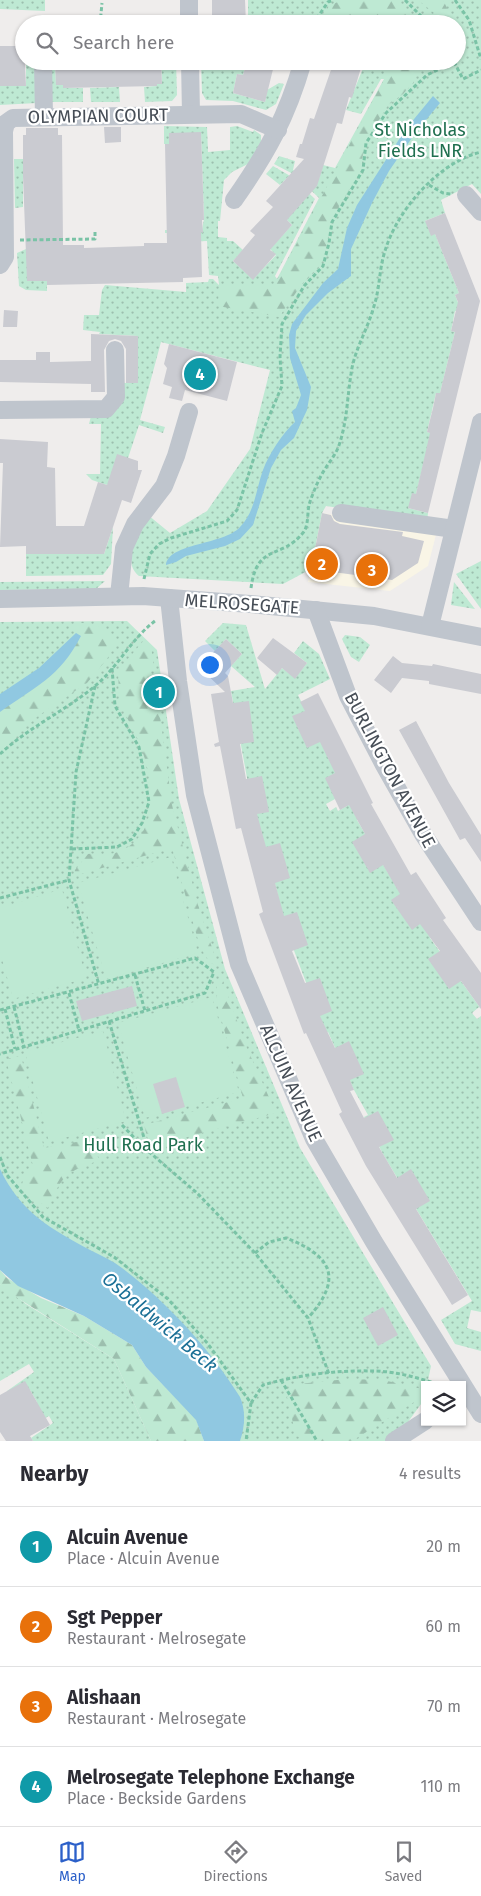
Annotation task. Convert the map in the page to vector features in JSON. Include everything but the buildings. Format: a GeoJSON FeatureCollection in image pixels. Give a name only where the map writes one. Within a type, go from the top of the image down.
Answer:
{"type":"FeatureCollection","features":[{"type":"Feature","properties":{"kind":"street"},"geometry":{"type":"LineString","coordinates":[[189,0],[189,15]]}},
{"type":"Feature","properties":{"kind":"street"},"geometry":{"type":"LineString","coordinates":[[43,70],[44,118]]}},
{"type":"Feature","properties":{"kind":"street","name":"OLYMPIAN COURT"},"geometry":{"type":"LineString","coordinates":[[190,70],[191,114]]}},
{"type":"Feature","properties":{"kind":"street"},"geometry":{"type":"LineString","coordinates":[[234,200],[264,157],[278,130],[300,70]]}},
{"type":"Feature","properties":{"kind":"street","name":"OLYMPIAN COURT"},"geometry":{"type":"LineString","coordinates":[[0,264],[4,257],[5,240],[3,122],[13,118],[241,114],[278,130]]}},
{"type":"Feature","properties":{"kind":"street"},"geometry":{"type":"LineString","coordinates":[[466,195],[481,212]]}},
{"type":"Feature","properties":{"kind":"street"},"geometry":{"type":"LineString","coordinates":[[0,410],[106,409],[116,397],[115,350]]}},
{"type":"Feature","properties":{"kind":"street"},"geometry":{"type":"LineString","coordinates":[[118,596],[124,548],[136,524],[164,486],[184,432],[189,412]]}},
{"type":"Feature","properties":{"kind":"street"},"geometry":{"type":"LineString","coordinates":[[430,626],[481,422]]}},
{"type":"Feature","properties":{"kind":"street"},"geometry":{"type":"LineString","coordinates":[[341,513],[454,529]]}},
{"type":"Feature","properties":{"kind":"street","name":"MELROSEGATE"},"geometry":{"type":"LineString","coordinates":[[0,599],[143,596],[170,605],[250,604],[316,610],[430,626],[481,637]]}},
{"type":"Feature","properties":{"kind":"street","name":"ALCUIN AVENUE"},"geometry":{"type":"LineString","coordinates":[[170,605],[178,681],[195,795],[239,964],[314,1139],[374,1242],[471,1392],[481,1414]]}},
{"type":"Feature","properties":{"kind":"street","name":"BURLINGTON AVENUE"},"geometry":{"type":"LineString","coordinates":[[316,610],[348,696],[384,765],[423,834],[481,922]]}},
{"type":"Feature","properties":{"kind":"street"},"geometry":{"type":"LineString","coordinates":[[394,1441],[421,1424]]}},
{"type":"Feature","properties":{"kind":"path"},"geometry":{"type":"LineString","coordinates":[[319,15],[328,2],[333,0]]}},
{"type":"Feature","properties":{"kind":"path"},"geometry":{"type":"LineString","coordinates":[[405,0],[420,15]]}},
{"type":"Feature","properties":{"kind":"path"},"geometry":{"type":"LineString","coordinates":[[455,0],[470,20],[481,59]]}},
{"type":"Feature","properties":{"kind":"path"},"geometry":{"type":"LineString","coordinates":[[101,15],[102,3]]}},
{"type":"Feature","properties":{"kind":"path"},"geometry":{"type":"LineString","coordinates":[[143,596],[145,568],[150,554],[159,544],[171,538],[227,521],[237,510],[262,433],[282,386],[280,357],[282,324],[304,286],[323,266],[330,243],[332,222],[363,170],[366,143],[386,113],[427,75],[437,70]]}},
{"type":"Feature","properties":{"kind":"path"},"geometry":{"type":"LineString","coordinates":[[458,70],[463,79],[481,70]]}},
{"type":"Feature","properties":{"kind":"path"},"geometry":{"type":"LineString","coordinates":[[250,604],[253,575],[258,564],[268,553],[290,545],[303,533],[309,506],[322,474],[337,450],[346,426],[354,356],[374,306],[381,263],[392,229],[404,209],[445,168],[481,152]]}},
{"type":"Feature","properties":{"kind":"path"},"geometry":{"type":"LineString","coordinates":[[5,240],[95,239],[95,232]]}},
{"type":"Feature","properties":{"kind":"path"},"geometry":{"type":"LineString","coordinates":[[0,754],[17,738],[95,686],[112,668],[140,632],[170,605]]}},
{"type":"Feature","properties":{"kind":"path"},"geometry":{"type":"LineString","coordinates":[[72,849],[117,848],[132,839],[142,824],[149,802],[139,746],[115,706],[112,668]]}},
{"type":"Feature","properties":{"kind":"path"},"geometry":{"type":"LineString","coordinates":[[95,686],[76,772],[69,880],[99,985]]}},
{"type":"Feature","properties":{"kind":"path"},"geometry":{"type":"LineString","coordinates":[[0,898],[69,880]]}},
{"type":"Feature","properties":{"kind":"path"},"geometry":{"type":"LineString","coordinates":[[0,1010],[195,958],[214,972],[205,993],[0,1054]]}},
{"type":"Feature","properties":{"kind":"path"},"geometry":{"type":"LineString","coordinates":[[135,975],[145,1011]]}},
{"type":"Feature","properties":{"kind":"path"},"geometry":{"type":"LineString","coordinates":[[69,993],[79,1030]]}},
{"type":"Feature","properties":{"kind":"path"},"geometry":{"type":"LineString","coordinates":[[14,1007],[24,1046]]}},
{"type":"Feature","properties":{"kind":"path"},"geometry":{"type":"LineString","coordinates":[[5,1009],[15,1049]]}},
{"type":"Feature","properties":{"kind":"path"},"geometry":{"type":"LineString","coordinates":[[109,1021],[148,1151]]}},
{"type":"Feature","properties":{"kind":"path"},"geometry":{"type":"LineString","coordinates":[[122,1125],[148,1151],[197,1193],[255,1252],[308,1318],[329,1374]]}},
{"type":"Feature","properties":{"kind":"path"},"geometry":{"type":"LineString","coordinates":[[0,1157],[7,1175],[43,1217],[114,1257],[168,1299],[208,1344],[251,1404]]}},
{"type":"Feature","properties":{"kind":"path"},"geometry":{"type":"LineString","coordinates":[[255,1252],[269,1242],[286,1238],[304,1245],[316,1253],[328,1268],[329,1287],[318,1307],[308,1318]]}},
{"type":"Feature","properties":{"kind":"path"},"geometry":{"type":"LineString","coordinates":[[246,1441],[251,1404],[263,1385],[281,1380],[374,1371],[414,1377],[427,1381]]}},
{"type":"Feature","properties":{"kind":"path"},"geometry":{"type":"LineString","coordinates":[[281,1380],[317,1441]]}},
{"type":"Feature","properties":{"kind":"shaded area"},"geometry":{"type":"Polygon","coordinates":[[[322,513],[437,531],[428,566],[390,591],[308,582],[322,513]]]}},
{"type":"Feature","properties":{"kind":"green space"},"geometry":{"type":"Polygon","coordinates":[[[0,0],[45,0],[45,11],[0,9],[0,0]]]}},
{"type":"Feature","properties":{"kind":"green space","name":"St Nicholas Fields LNR"},"geometry":{"type":"Polygon","coordinates":[[[248,0],[481,0],[481,194],[472,184],[441,200],[445,213],[425,221],[435,234],[459,293],[455,295],[461,310],[455,311],[451,331],[455,332],[440,393],[436,393],[427,432],[431,433],[416,494],[408,508],[428,513],[427,521],[326,506],[322,513],[311,569],[283,584],[139,576],[131,562],[131,554],[148,515],[170,533],[207,511],[250,449],[270,370],[161,342],[140,420],[165,427],[163,433],[139,425],[128,458],[107,485],[92,480],[86,474],[100,474],[101,424],[89,424],[91,416],[122,383],[138,383],[138,336],[99,334],[100,332],[83,330],[84,315],[99,315],[102,290],[105,285],[186,292],[186,283],[208,282],[209,279],[213,279],[219,285],[218,276],[209,275],[207,241],[182,242],[181,233],[165,233],[165,230],[202,230],[204,219],[201,133],[169,133],[169,144],[164,144],[164,126],[207,127],[208,152],[230,150],[230,127],[237,126],[253,132],[254,130],[261,135],[261,145],[250,163],[232,172],[224,180],[220,221],[218,221],[218,237],[227,238],[227,241],[233,241],[243,250],[233,261],[253,279],[276,255],[270,249],[292,225],[287,220],[288,177],[280,185],[266,174],[273,166],[292,177],[315,199],[275,276],[277,279],[319,198],[295,175],[274,164],[279,156],[295,161],[293,170],[319,178],[323,165],[335,168],[384,79],[381,79],[361,114],[346,110],[362,70],[466,70],[466,15],[248,15],[248,0]]]}},
{"type":"Feature","properties":{"kind":"green space"},"geometry":{"type":"Polygon","coordinates":[[[342,0],[396,0],[410,15],[324,15],[329,6],[342,0]]]}},
{"type":"Feature","properties":{"kind":"green space"},"geometry":{"type":"Polygon","coordinates":[[[418,0],[443,0],[447,8],[445,15],[437,15],[418,0]]]}},
{"type":"Feature","properties":{"kind":"green space"},"geometry":{"type":"Polygon","coordinates":[[[26,70],[38,70],[37,103],[0,105],[0,86],[26,86],[26,70]]]}},
{"type":"Feature","properties":{"kind":"green space"},"geometry":{"type":"Polygon","coordinates":[[[48,70],[55,70],[56,85],[63,85],[63,88],[83,88],[83,102],[49,102],[48,70]]]}},
{"type":"Feature","properties":{"kind":"green space"},"geometry":{"type":"Polygon","coordinates":[[[161,70],[176,70],[177,95],[172,101],[145,102],[144,87],[156,86],[162,83],[161,70]]]}},
{"type":"Feature","properties":{"kind":"green space"},"geometry":{"type":"Polygon","coordinates":[[[201,70],[244,70],[243,75],[237,74],[233,93],[265,102],[267,90],[279,83],[284,84],[276,104],[266,110],[233,101],[206,100],[202,93],[201,70]]]}},
{"type":"Feature","properties":{"kind":"green space"},"geometry":{"type":"Polygon","coordinates":[[[389,70],[416,70],[413,83],[403,94],[388,105],[364,145],[361,171],[330,221],[327,245],[321,264],[302,284],[279,317],[218,306],[219,286],[275,284],[389,70]]]}},
{"type":"Feature","properties":{"kind":"green space"},"geometry":{"type":"Polygon","coordinates":[[[119,87],[120,102],[91,102],[90,88],[119,87]]]}},
{"type":"Feature","properties":{"kind":"green space"},"geometry":{"type":"Polygon","coordinates":[[[14,159],[23,159],[23,207],[15,208],[14,159]]]}},
{"type":"Feature","properties":{"kind":"green space"},"geometry":{"type":"Polygon","coordinates":[[[26,249],[47,281],[47,291],[26,290],[19,286],[17,253],[26,249]]]}},
{"type":"Feature","properties":{"kind":"green space"},"geometry":{"type":"Polygon","coordinates":[[[113,527],[111,564],[103,575],[26,576],[26,554],[104,554],[113,527]]]}},
{"type":"Feature","properties":{"kind":"green space"},"geometry":{"type":"Polygon","coordinates":[[[481,561],[481,609],[456,574],[481,561]]]}},
{"type":"Feature","properties":{"kind":"green space"},"geometry":{"type":"Polygon","coordinates":[[[105,581],[96,589],[0,590],[0,582],[105,581]]]}},
{"type":"Feature","properties":{"kind":"green space"},"geometry":{"type":"Polygon","coordinates":[[[454,582],[475,609],[451,605],[454,582]]]}},
{"type":"Feature","properties":{"kind":"green space","name":"Hull Road Park"},"geometry":{"type":"Polygon","coordinates":[[[127,621],[157,650],[179,799],[225,969],[300,1148],[431,1366],[428,1381],[421,1381],[421,1404],[394,1441],[230,1441],[0,1200],[0,622],[127,621]]]}},
{"type":"Feature","properties":{"kind":"green space"},"geometry":{"type":"Polygon","coordinates":[[[74,623],[99,626],[113,636],[117,642],[107,659],[87,683],[38,716],[0,749],[0,712],[81,636],[74,632],[74,623]]]}},
{"type":"Feature","properties":{"kind":"green space"},"geometry":{"type":"Polygon","coordinates":[[[223,623],[246,625],[265,689],[282,668],[295,678],[307,663],[294,653],[303,641],[319,654],[330,679],[298,695],[346,793],[326,804],[330,811],[336,807],[338,811],[347,806],[350,800],[359,818],[357,820],[388,873],[434,934],[430,938],[481,1009],[479,1007],[472,1013],[477,1019],[481,1016],[481,1312],[471,1310],[467,1328],[481,1332],[481,1351],[455,1344],[441,1320],[472,1301],[384,1156],[364,1117],[368,1115],[354,1090],[328,1032],[325,1033],[275,900],[279,899],[261,831],[257,832],[231,691],[255,687],[231,666],[242,654],[226,639],[215,651],[205,641],[223,623]]]}},
{"type":"Feature","properties":{"kind":"green space"},"geometry":{"type":"Polygon","coordinates":[[[345,635],[360,637],[370,645],[359,662],[351,657],[342,639],[345,635]]]}},
{"type":"Feature","properties":{"kind":"green space"},"geometry":{"type":"Polygon","coordinates":[[[144,640],[151,646],[154,669],[147,670],[148,679],[155,679],[172,805],[198,905],[218,966],[210,963],[200,947],[172,848],[74,876],[75,870],[88,854],[114,853],[133,843],[143,832],[148,818],[151,802],[148,770],[138,740],[120,702],[118,671],[144,640]]]}},
{"type":"Feature","properties":{"kind":"green space"},"geometry":{"type":"Polygon","coordinates":[[[171,857],[198,953],[106,979],[78,883],[171,857]]]}},
{"type":"Feature","properties":{"kind":"green space"},"geometry":{"type":"Polygon","coordinates":[[[62,889],[86,978],[13,999],[0,952],[0,908],[62,889]]]}},
{"type":"Feature","properties":{"kind":"green space"},"geometry":{"type":"Polygon","coordinates":[[[221,976],[246,1046],[276,1113],[150,1147],[144,1125],[243,1098],[216,1000],[217,984],[221,976]]]}},
{"type":"Feature","properties":{"kind":"green space"},"geometry":{"type":"Polygon","coordinates":[[[212,997],[239,1092],[145,1118],[118,1023],[212,997]]]}},
{"type":"Feature","properties":{"kind":"green space"},"geometry":{"type":"Polygon","coordinates":[[[103,1031],[126,1121],[49,1142],[25,1052],[103,1031]]]}},
{"type":"Feature","properties":{"kind":"green space"},"geometry":{"type":"Polygon","coordinates":[[[21,1056],[44,1148],[87,1140],[100,1160],[66,1176],[57,1188],[48,1208],[24,1191],[22,1184],[25,1175],[33,1166],[6,1059],[21,1056]]]}},
{"type":"Feature","properties":{"kind":"green space"},"geometry":{"type":"Polygon","coordinates":[[[0,1270],[7,1278],[41,1298],[84,1316],[132,1345],[146,1367],[196,1419],[204,1441],[151,1441],[114,1359],[5,1290],[0,1284],[0,1270]]]}},
{"type":"Feature","properties":{"kind":"green space"},"geometry":{"type":"Polygon","coordinates":[[[0,1284],[26,1304],[114,1359],[151,1441],[33,1441],[31,1438],[53,1423],[49,1416],[27,1428],[37,1402],[30,1390],[7,1391],[34,1372],[29,1364],[0,1381],[0,1284]]]}},
{"type":"Feature","properties":{"kind":"green space"},"geometry":{"type":"Polygon","coordinates":[[[347,1379],[383,1380],[421,1389],[421,1392],[419,1399],[352,1441],[302,1441],[300,1437],[296,1436],[287,1397],[298,1384],[347,1379]]]}},
{"type":"Feature","properties":{"kind":"water"},"geometry":{"type":"Polygon","coordinates":[[[433,96],[440,103],[416,132],[389,171],[351,249],[351,276],[328,293],[306,315],[296,331],[295,348],[311,387],[307,410],[294,438],[281,450],[271,468],[253,525],[240,539],[225,546],[186,556],[166,565],[169,558],[176,552],[232,533],[240,527],[249,514],[269,457],[276,444],[295,422],[292,411],[296,408],[301,395],[290,358],[289,335],[292,324],[323,283],[338,269],[347,228],[357,205],[405,130],[433,96]]]}},
{"type":"Feature","properties":{"kind":"water"},"geometry":{"type":"Polygon","coordinates":[[[76,633],[81,636],[73,650],[55,672],[36,688],[0,712],[0,694],[39,668],[76,633]]]}},
{"type":"Feature","properties":{"kind":"water","name":"Osbaldwick Beck"},"geometry":{"type":"Polygon","coordinates":[[[0,1169],[17,1197],[38,1218],[63,1235],[122,1268],[139,1281],[187,1327],[215,1361],[240,1397],[244,1419],[240,1441],[204,1441],[196,1420],[146,1367],[132,1345],[84,1316],[18,1286],[0,1270],[0,1169]]]}},
{"type":"Feature","properties":{"kind":"place","name":"Melrosegate Telephone Exchange"},"geometry":{"type":"Point","coordinates":[200,374]}},
{"type":"Feature","properties":{"kind":"place","name":"Sgt Pepper"},"geometry":{"type":"Point","coordinates":[322,564]}},
{"type":"Feature","properties":{"kind":"place","name":"Alishaan"},"geometry":{"type":"Point","coordinates":[372,570]}},
{"type":"Feature","properties":{"kind":"place","name":"Alcuin Avenue"},"geometry":{"type":"Point","coordinates":[159,692]}}]}
